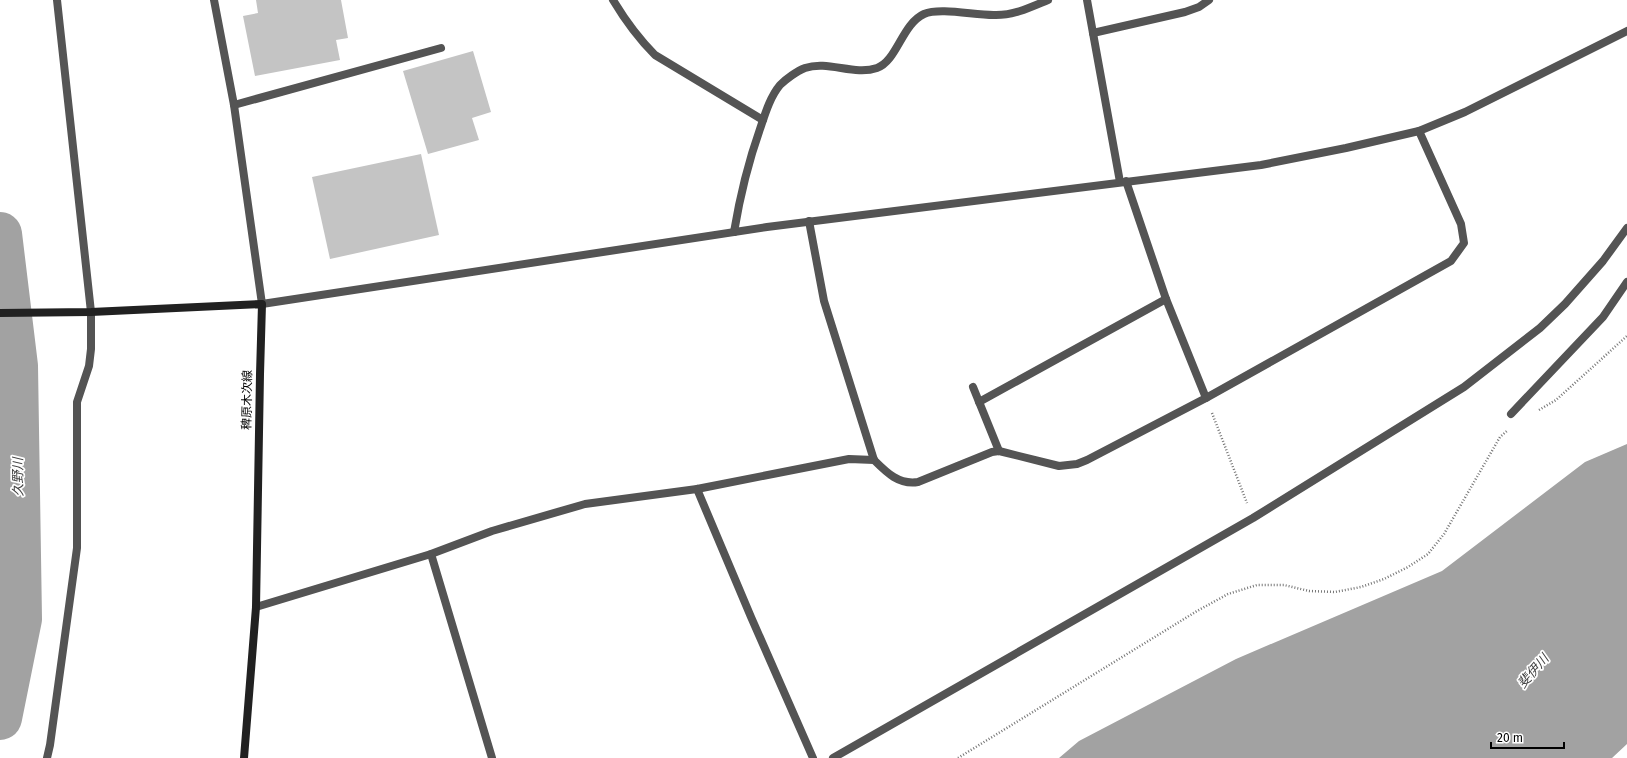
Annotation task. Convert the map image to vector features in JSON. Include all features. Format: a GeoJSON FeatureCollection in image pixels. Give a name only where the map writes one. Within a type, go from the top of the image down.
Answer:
{"type":"FeatureCollection","features":[{"type":"Feature","properties":{"kind":"main road"},"geometry":{"type":"LineString","coordinates":[[0,314],[91,312],[262,304]]}},
{"type":"Feature","properties":{"kind":"main road","name":"稗原木次線"},"geometry":{"type":"LineString","coordinates":[[244,758],[256,607],[262,304]]}},
{"type":"Feature","properties":{"kind":"street"},"geometry":{"type":"LineString","coordinates":[[47,758],[78,548],[77,402],[89,366],[91,349],[91,312],[57,0]]}},
{"type":"Feature","properties":{"kind":"street"},"geometry":{"type":"LineString","coordinates":[[214,0],[234,105],[262,304],[809,221],[1261,165],[1419,131],[1465,112],[1627,30]]}},
{"type":"Feature","properties":{"kind":"street"},"geometry":{"type":"LineString","coordinates":[[613,0],[630,26],[655,55],[763,120]]}},
{"type":"Feature","properties":{"kind":"street"},"geometry":{"type":"LineString","coordinates":[[734,232],[746,170],[763,120],[773,96],[781,85],[792,76],[804,68],[817,66],[865,70],[882,66],[888,60],[916,19],[925,14],[936,12],[996,16],[1010,14],[1048,0]]}},
{"type":"Feature","properties":{"kind":"street"},"geometry":{"type":"LineString","coordinates":[[1087,0],[1123,182],[1166,299],[1206,398]]}},
{"type":"Feature","properties":{"kind":"street"},"geometry":{"type":"LineString","coordinates":[[1093,33],[1185,12],[1199,7],[1209,0]]}},
{"type":"Feature","properties":{"kind":"street"},"geometry":{"type":"LineString","coordinates":[[234,105],[441,48]]}},
{"type":"Feature","properties":{"kind":"street"},"geometry":{"type":"LineString","coordinates":[[809,221],[824,301],[874,460],[886,472],[894,478],[911,483],[918,482],[985,454],[998,452],[1050,465],[1068,466],[1087,460],[1206,398],[1451,261],[1464,243],[1461,224],[1419,131]]}},
{"type":"Feature","properties":{"kind":"street"},"geometry":{"type":"LineString","coordinates":[[833,758],[1254,518],[1464,387],[1540,328],[1565,304],[1603,261],[1627,228]]}},
{"type":"Feature","properties":{"kind":"street"},"geometry":{"type":"LineString","coordinates":[[1511,414],[1603,317],[1627,282]]}},
{"type":"Feature","properties":{"kind":"street"},"geometry":{"type":"LineString","coordinates":[[979,402],[1166,299]]}},
{"type":"Feature","properties":{"kind":"street"},"geometry":{"type":"LineString","coordinates":[[973,387],[998,452]]}},
{"type":"Feature","properties":{"kind":"street"},"geometry":{"type":"LineString","coordinates":[[256,607],[431,554],[492,531],[585,504],[697,489],[849,459],[874,460]]}},
{"type":"Feature","properties":{"kind":"street"},"geometry":{"type":"LineString","coordinates":[[697,489],[751,618],[813,758]]}},
{"type":"Feature","properties":{"kind":"street"},"geometry":{"type":"LineString","coordinates":[[431,554],[492,758]]}},
{"type":"Feature","properties":{"kind":"path"},"geometry":{"type":"LineString","coordinates":[[1534,414],[1556,400],[1627,336]]}},
{"type":"Feature","properties":{"kind":"path"},"geometry":{"type":"LineString","coordinates":[[1206,398],[1254,518]]}},
{"type":"Feature","properties":{"kind":"path"},"geometry":{"type":"LineString","coordinates":[[958,758],[1197,611],[1228,594],[1257,585],[1284,585],[1310,591],[1335,592],[1361,587],[1384,579],[1408,567],[1428,554],[1444,534],[1500,438],[1510,428]]}},
{"type":"Feature","properties":{"kind":"water","name":"斐伊川"},"geometry":{"type":"Polygon","coordinates":[[[1627,444],[1627,744],[1612,758],[1059,758],[1079,741],[1236,659],[1442,571],[1585,462],[1627,444]]]}},
{"type":"Feature","properties":{"kind":"building"},"geometry":{"type":"Polygon","coordinates":[[[256,0],[341,0],[348,38],[336,40],[340,60],[255,76],[243,16],[258,13],[256,0]]]}},
{"type":"Feature","properties":{"kind":"building"},"geometry":{"type":"Polygon","coordinates":[[[473,51],[491,112],[472,118],[479,140],[428,154],[403,71],[473,51]]]}},
{"type":"Feature","properties":{"kind":"building"},"geometry":{"type":"Polygon","coordinates":[[[421,154],[439,235],[330,259],[312,177],[421,154]]]}},
{"type":"Feature","properties":{"kind":"waterway","name":"久野川"},"geometry":{"type":"LineString","coordinates":[[0,234],[16,366],[20,619],[0,718]]}}]}
